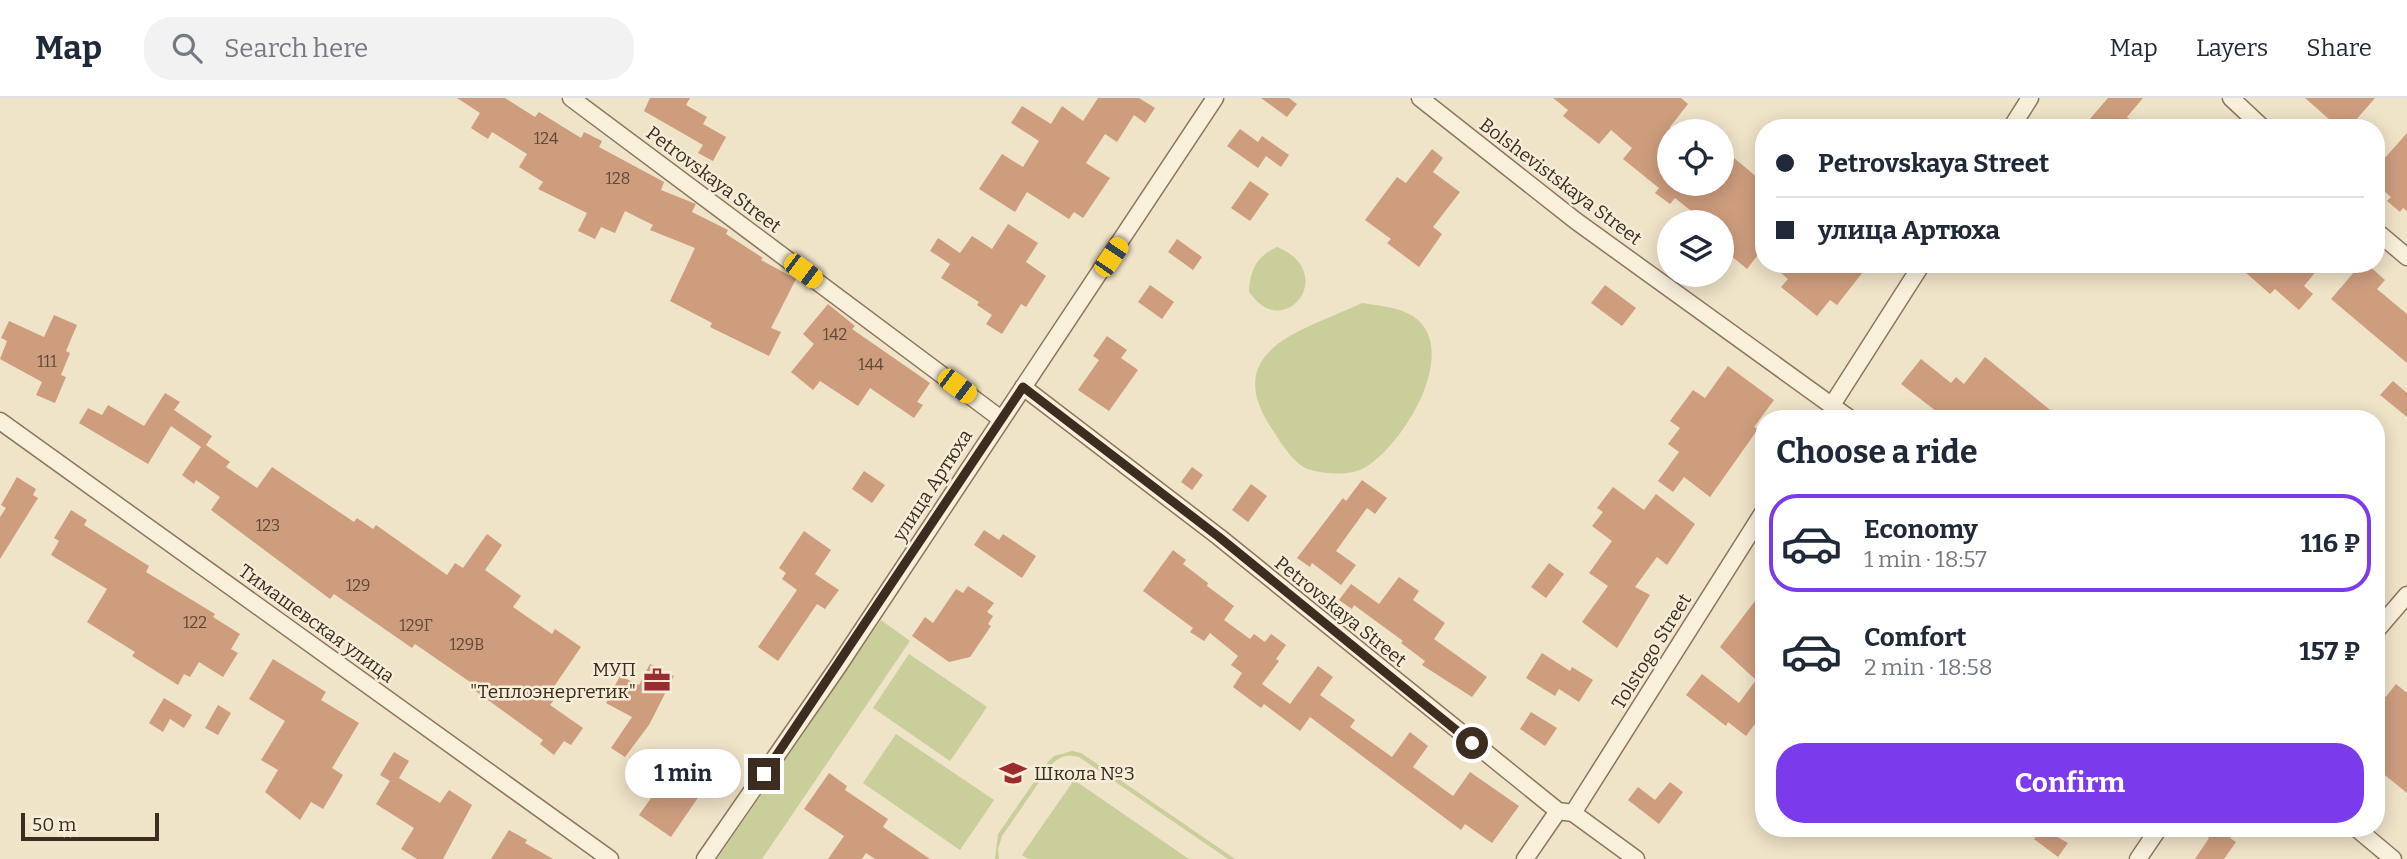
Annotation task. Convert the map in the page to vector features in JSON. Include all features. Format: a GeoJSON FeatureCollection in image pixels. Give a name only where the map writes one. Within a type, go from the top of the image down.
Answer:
{"type":"FeatureCollection","features":[{"type":"Feature","properties":{"kind":"street","name":"Petrovskaya Street"},"geometry":{"type":"LineString","coordinates":[[571,98],[1001,419]]}},
{"type":"Feature","properties":{"kind":"street","name":"улица Артюха"},"geometry":{"type":"LineString","coordinates":[[705,859],[837,668],[1215,98]]}},
{"type":"Feature","properties":{"kind":"street","name":"Bolshevistskaya Street"},"geometry":{"type":"LineString","coordinates":[[1420,98],[1576,221],[1839,410]]}},
{"type":"Feature","properties":{"kind":"street"},"geometry":{"type":"LineString","coordinates":[[2017,119],[2030,98]]}},
{"type":"Feature","properties":{"kind":"street"},"geometry":{"type":"LineString","coordinates":[[2231,98],[2253,119]]}},
{"type":"Feature","properties":{"kind":"street"},"geometry":{"type":"LineString","coordinates":[[2385,239],[2407,257]]}},
{"type":"Feature","properties":{"kind":"street"},"geometry":{"type":"LineString","coordinates":[[1832,405],[1916,273]]}},
{"type":"Feature","properties":{"kind":"street","name":"Petrovskaya Street"},"geometry":{"type":"LineString","coordinates":[[1023,387],[1219,537],[1565,812],[1636,859]]}},
{"type":"Feature","properties":{"kind":"street","name":"Тимашевская улица"},"geometry":{"type":"LineString","coordinates":[[0,421],[610,859]]}},
{"type":"Feature","properties":{"kind":"street","name":"Tolstogo Street"},"geometry":{"type":"LineString","coordinates":[[1525,859],[1565,812],[1755,525]]}},
{"type":"Feature","properties":{"kind":"street"},"geometry":{"type":"LineString","coordinates":[[2385,623],[2404,605]]}},
{"type":"Feature","properties":{"kind":"street"},"geometry":{"type":"LineString","coordinates":[[2138,859],[2153,837]]}},
{"type":"Feature","properties":{"kind":"street"},"geometry":{"type":"LineString","coordinates":[[2367,837],[2393,859]]}},
{"type":"Feature","properties":{"kind":"green space"},"geometry":{"type":"Polygon","coordinates":[[[1277,247],[1296,259],[1304,272],[1305,287],[1299,299],[1289,308],[1276,311],[1262,306],[1249,291],[1256,264],[1277,247]]]}},
{"type":"Feature","properties":{"kind":"green space"},"geometry":{"type":"Polygon","coordinates":[[[1362,303],[1402,311],[1421,323],[1430,340],[1432,359],[1427,381],[1407,424],[1378,458],[1364,468],[1352,472],[1311,470],[1294,459],[1272,429],[1258,401],[1255,379],[1262,361],[1276,346],[1295,333],[1362,303]]]}},
{"type":"Feature","properties":{"kind":"green space"},"geometry":{"type":"Polygon","coordinates":[[[881,620],[910,641],[762,859],[717,859],[881,620]]]}},
{"type":"Feature","properties":{"kind":"green space"},"geometry":{"type":"Polygon","coordinates":[[[909,654],[987,707],[950,761],[873,708],[909,654]]]}},
{"type":"Feature","properties":{"kind":"green space"},"geometry":{"type":"Polygon","coordinates":[[[896,734],[994,800],[960,850],[863,783],[896,734]]]}},
{"type":"Feature","properties":{"kind":"green space"},"geometry":{"type":"Polygon","coordinates":[[[1072,751],[1081,753],[1235,859],[1228,859],[1079,757],[1064,756],[1051,765],[1002,836],[998,849],[999,859],[995,859],[998,834],[1048,762],[1054,756],[1072,751]]]}},
{"type":"Feature","properties":{"kind":"green space"},"geometry":{"type":"Polygon","coordinates":[[[1074,780],[1189,859],[1028,859],[1022,855],[1074,780]]]}},
{"type":"Feature","properties":{"kind":"building"},"geometry":{"type":"Polygon","coordinates":[[[457,98],[505,98],[535,117],[539,112],[581,138],[584,132],[602,141],[599,147],[664,182],[661,190],[696,204],[692,212],[728,230],[726,234],[763,258],[761,260],[796,279],[771,328],[781,332],[769,356],[710,327],[712,323],[670,301],[695,248],[650,230],[653,225],[625,211],[615,233],[601,227],[595,239],[578,231],[587,213],[538,189],[543,182],[519,167],[527,154],[492,132],[488,139],[471,128],[480,113],[457,98]]]}},
{"type":"Feature","properties":{"kind":"building"},"geometry":{"type":"Polygon","coordinates":[[[650,98],[690,98],[686,105],[707,117],[703,124],[726,137],[713,161],[698,153],[703,145],[644,111],[650,98]]]}},
{"type":"Feature","properties":{"kind":"building"},"geometry":{"type":"Polygon","coordinates":[[[1098,98],[1139,98],[1155,108],[1145,123],[1134,115],[1117,142],[1105,134],[1086,163],[1110,178],[1083,218],[1074,212],[1069,219],[1027,192],[1015,212],[979,189],[1002,154],[1023,167],[1039,141],[1011,123],[1022,106],[1051,124],[1062,106],[1083,121],[1098,98]]]}},
{"type":"Feature","properties":{"kind":"building"},"geometry":{"type":"Polygon","coordinates":[[[1261,98],[1289,98],[1297,104],[1287,117],[1261,98]]]}},
{"type":"Feature","properties":{"kind":"building"},"geometry":{"type":"Polygon","coordinates":[[[1553,98],[1681,98],[1688,104],[1676,119],[1657,119],[1657,186],[1623,159],[1632,148],[1611,130],[1599,144],[1563,116],[1568,110],[1553,98]]]}},
{"type":"Feature","properties":{"kind":"building"},"geometry":{"type":"Polygon","coordinates":[[[2108,98],[2143,98],[2127,117],[2129,119],[2090,119],[2108,98]]]}},
{"type":"Feature","properties":{"kind":"building"},"geometry":{"type":"Polygon","coordinates":[[[2305,98],[2375,98],[2357,119],[2329,119],[2305,98]]]}},
{"type":"Feature","properties":{"kind":"building"},"geometry":{"type":"Polygon","coordinates":[[[1240,129],[1258,142],[1262,136],[1289,155],[1281,167],[1266,156],[1258,168],[1227,146],[1240,129]]]}},
{"type":"Feature","properties":{"kind":"building"},"geometry":{"type":"Polygon","coordinates":[[[2407,133],[2407,211],[2403,208],[2400,212],[2387,201],[2391,197],[2385,192],[2385,158],[2407,133]]]}},
{"type":"Feature","properties":{"kind":"building"},"geometry":{"type":"Polygon","coordinates":[[[1432,149],[1443,158],[1433,172],[1460,192],[1433,227],[1442,234],[1419,267],[1387,243],[1391,239],[1365,220],[1397,177],[1406,183],[1432,149]]]}},
{"type":"Feature","properties":{"kind":"building"},"geometry":{"type":"Polygon","coordinates":[[[1734,158],[1755,176],[1755,259],[1747,269],[1734,258],[1734,210],[1690,210],[1675,198],[1670,204],[1659,196],[1734,196],[1734,158]]]}},
{"type":"Feature","properties":{"kind":"building"},"geometry":{"type":"Polygon","coordinates":[[[1250,181],[1269,194],[1250,221],[1231,208],[1250,181]]]}},
{"type":"Feature","properties":{"kind":"building"},"geometry":{"type":"Polygon","coordinates":[[[1008,224],[1038,243],[1026,262],[1046,276],[1026,307],[1021,304],[1002,334],[986,324],[992,315],[977,305],[979,302],[941,278],[950,264],[930,251],[938,238],[960,253],[972,236],[992,249],[1008,224]]]}},
{"type":"Feature","properties":{"kind":"building"},"geometry":{"type":"Polygon","coordinates":[[[1177,239],[1202,257],[1193,270],[1168,252],[1177,239]]]}},
{"type":"Feature","properties":{"kind":"building"},"geometry":{"type":"Polygon","coordinates":[[[1781,273],[1862,273],[1837,305],[1830,300],[1817,316],[1781,287],[1788,279],[1781,273]]]}},
{"type":"Feature","properties":{"kind":"building"},"geometry":{"type":"Polygon","coordinates":[[[2246,273],[2315,273],[2304,286],[2313,294],[2299,310],[2275,289],[2270,294],[2246,273]]]}},
{"type":"Feature","properties":{"kind":"building"},"geometry":{"type":"Polygon","coordinates":[[[2353,273],[2377,273],[2385,280],[2377,289],[2407,314],[2407,363],[2331,299],[2353,273]]]}},
{"type":"Feature","properties":{"kind":"building"},"geometry":{"type":"Polygon","coordinates":[[[1150,285],[1174,302],[1162,319],[1138,302],[1150,285]]]}},
{"type":"Feature","properties":{"kind":"building"},"geometry":{"type":"Polygon","coordinates":[[[1605,285],[1636,308],[1622,326],[1591,303],[1605,285]]]}},
{"type":"Feature","properties":{"kind":"building"},"geometry":{"type":"Polygon","coordinates":[[[828,304],[855,326],[852,329],[930,383],[917,402],[923,405],[914,418],[870,388],[858,406],[820,381],[813,390],[791,372],[814,344],[803,334],[828,304]]]}},
{"type":"Feature","properties":{"kind":"building"},"geometry":{"type":"Polygon","coordinates":[[[54,315],[77,325],[66,351],[70,353],[61,375],[66,377],[55,403],[36,395],[42,382],[0,359],[7,341],[1,338],[9,321],[44,337],[54,315]]]}},
{"type":"Feature","properties":{"kind":"building"},"geometry":{"type":"Polygon","coordinates":[[[1107,336],[1127,350],[1121,358],[1138,370],[1109,411],[1078,390],[1099,360],[1093,356],[1107,336]]]}},
{"type":"Feature","properties":{"kind":"building"},"geometry":{"type":"Polygon","coordinates":[[[1985,357],[2050,410],[1935,410],[1901,384],[1921,359],[1951,383],[1956,377],[1964,384],[1985,357]]]}},
{"type":"Feature","properties":{"kind":"building"},"geometry":{"type":"Polygon","coordinates":[[[1728,366],[1774,400],[1767,410],[1755,410],[1755,433],[1710,497],[1684,477],[1673,492],[1658,481],[1679,452],[1668,444],[1680,428],[1670,421],[1693,390],[1705,398],[1728,366]]]}},
{"type":"Feature","properties":{"kind":"building"},"geometry":{"type":"Polygon","coordinates":[[[2393,381],[2407,393],[2407,417],[2380,395],[2393,381]]]}},
{"type":"Feature","properties":{"kind":"building"},"geometry":{"type":"Polygon","coordinates":[[[165,393],[180,402],[174,410],[212,436],[206,445],[230,462],[226,467],[257,488],[272,467],[354,522],[357,518],[373,529],[376,525],[447,575],[455,563],[463,568],[487,534],[502,545],[485,570],[521,596],[513,607],[552,634],[555,629],[581,647],[553,688],[559,693],[550,705],[583,728],[571,745],[564,741],[554,755],[540,744],[543,740],[470,687],[473,684],[415,644],[412,648],[334,594],[330,599],[211,510],[220,497],[196,480],[194,484],[182,475],[201,447],[171,426],[148,464],[79,423],[88,408],[102,415],[108,405],[144,426],[165,393]]]}},
{"type":"Feature","properties":{"kind":"building"},"geometry":{"type":"Polygon","coordinates":[[[1192,467],[1203,475],[1192,490],[1181,482],[1192,467]]]}},
{"type":"Feature","properties":{"kind":"building"},"geometry":{"type":"Polygon","coordinates":[[[864,471],[885,485],[872,503],[852,489],[864,471]]]}},
{"type":"Feature","properties":{"kind":"building"},"geometry":{"type":"Polygon","coordinates":[[[17,477],[36,489],[33,495],[38,498],[0,559],[0,517],[6,508],[1,505],[17,477]]]}},
{"type":"Feature","properties":{"kind":"building"},"geometry":{"type":"Polygon","coordinates":[[[1362,480],[1387,498],[1375,514],[1367,508],[1336,551],[1356,565],[1341,585],[1312,563],[1310,567],[1297,558],[1343,498],[1346,501],[1362,480]]]}},
{"type":"Feature","properties":{"kind":"building"},"geometry":{"type":"Polygon","coordinates":[[[1251,484],[1267,496],[1248,522],[1232,510],[1251,484]]]}},
{"type":"Feature","properties":{"kind":"building"},"geometry":{"type":"Polygon","coordinates":[[[1613,487],[1644,510],[1656,494],[1695,524],[1667,565],[1657,557],[1635,587],[1650,595],[1617,648],[1582,622],[1608,586],[1589,573],[1612,541],[1592,526],[1603,512],[1597,508],[1613,487]]]}},
{"type":"Feature","properties":{"kind":"building"},"geometry":{"type":"Polygon","coordinates":[[[71,510],[87,520],[84,525],[149,566],[146,572],[215,614],[213,617],[240,634],[231,649],[238,653],[223,677],[199,662],[190,677],[184,674],[178,685],[132,656],[135,652],[87,622],[107,589],[51,555],[59,541],[54,538],[71,510]]]}},
{"type":"Feature","properties":{"kind":"building"},"geometry":{"type":"Polygon","coordinates":[[[984,530],[999,540],[1003,534],[1036,556],[1022,578],[974,545],[984,530]]]}},
{"type":"Feature","properties":{"kind":"building"},"geometry":{"type":"Polygon","coordinates":[[[804,531],[831,550],[815,574],[839,590],[825,609],[817,604],[778,661],[758,647],[797,590],[782,579],[786,573],[779,568],[804,531]]]}},
{"type":"Feature","properties":{"kind":"building"},"geometry":{"type":"Polygon","coordinates":[[[1173,550],[1186,560],[1183,564],[1234,606],[1224,620],[1250,639],[1254,634],[1265,642],[1271,634],[1286,645],[1276,659],[1279,661],[1262,684],[1290,704],[1318,666],[1333,677],[1320,695],[1355,720],[1350,727],[1392,757],[1410,732],[1428,746],[1413,767],[1453,796],[1470,772],[1519,806],[1492,843],[1465,824],[1461,830],[1310,717],[1300,731],[1264,704],[1261,708],[1233,687],[1242,673],[1231,665],[1238,656],[1210,633],[1204,641],[1190,632],[1193,628],[1143,591],[1173,550]]]}},
{"type":"Feature","properties":{"kind":"building"},"geometry":{"type":"Polygon","coordinates":[[[1549,563],[1564,574],[1546,598],[1531,587],[1549,563]]]}},
{"type":"Feature","properties":{"kind":"building"},"geometry":{"type":"Polygon","coordinates":[[[1399,577],[1419,591],[1413,600],[1445,623],[1434,639],[1487,677],[1472,697],[1422,665],[1425,661],[1401,643],[1403,641],[1354,605],[1352,609],[1339,600],[1351,584],[1379,604],[1399,577]]]}},
{"type":"Feature","properties":{"kind":"building"},"geometry":{"type":"Polygon","coordinates":[[[968,586],[994,603],[987,612],[993,616],[988,624],[991,626],[970,657],[949,662],[912,636],[925,617],[933,623],[956,589],[963,593],[968,586]]]}},
{"type":"Feature","properties":{"kind":"building"},"geometry":{"type":"Polygon","coordinates":[[[1755,601],[1755,679],[1720,647],[1755,601]]]}},
{"type":"Feature","properties":{"kind":"building"},"geometry":{"type":"Polygon","coordinates":[[[1542,653],[1570,671],[1572,667],[1593,680],[1579,702],[1559,689],[1555,696],[1526,678],[1542,653]]]}},
{"type":"Feature","properties":{"kind":"building"},"geometry":{"type":"Polygon","coordinates":[[[273,659],[326,692],[321,700],[359,723],[332,768],[343,775],[323,809],[311,802],[300,820],[265,792],[278,770],[261,760],[285,721],[249,699],[273,659]]]}},
{"type":"Feature","properties":{"kind":"building"},"geometry":{"type":"Polygon","coordinates":[[[650,664],[674,676],[649,725],[625,757],[611,748],[632,717],[606,703],[620,676],[639,685],[650,664]]]}},
{"type":"Feature","properties":{"kind":"building"},"geometry":{"type":"Polygon","coordinates":[[[1702,674],[1739,703],[1755,681],[1755,724],[1746,736],[1728,722],[1726,726],[1686,695],[1702,674]]]}},
{"type":"Feature","properties":{"kind":"building"},"geometry":{"type":"Polygon","coordinates":[[[2396,684],[2407,693],[2407,793],[2385,775],[2385,698],[2396,684]]]}},
{"type":"Feature","properties":{"kind":"building"},"geometry":{"type":"Polygon","coordinates":[[[164,698],[192,715],[184,728],[170,719],[163,732],[149,723],[164,698]]]}},
{"type":"Feature","properties":{"kind":"building"},"geometry":{"type":"Polygon","coordinates":[[[218,705],[231,713],[218,735],[205,728],[218,705]]]}},
{"type":"Feature","properties":{"kind":"building"},"geometry":{"type":"Polygon","coordinates":[[[1531,712],[1557,728],[1545,746],[1520,729],[1531,712]]]}},
{"type":"Feature","properties":{"kind":"building"},"geometry":{"type":"Polygon","coordinates":[[[639,751],[669,772],[673,767],[704,789],[671,837],[639,815],[661,784],[631,762],[639,751]]]}},
{"type":"Feature","properties":{"kind":"building"},"geometry":{"type":"Polygon","coordinates":[[[394,752],[409,761],[399,778],[440,803],[449,790],[472,805],[443,859],[417,859],[401,849],[414,828],[376,804],[390,781],[380,775],[394,752]]]}},
{"type":"Feature","properties":{"kind":"building"},"geometry":{"type":"Polygon","coordinates":[[[829,773],[847,786],[845,790],[888,819],[883,827],[930,859],[875,859],[866,853],[862,859],[828,859],[844,836],[804,809],[829,773]]]}},
{"type":"Feature","properties":{"kind":"building"},"geometry":{"type":"Polygon","coordinates":[[[1670,782],[1683,792],[1659,824],[1628,800],[1638,787],[1655,800],[1670,782]]]}},
{"type":"Feature","properties":{"kind":"building"},"geometry":{"type":"Polygon","coordinates":[[[509,830],[527,840],[525,843],[553,859],[491,859],[509,830]]]}},
{"type":"Feature","properties":{"kind":"building"},"geometry":{"type":"Polygon","coordinates":[[[2058,837],[2068,843],[2058,857],[2034,839],[2058,837]]]}},
{"type":"Feature","properties":{"kind":"building"},"geometry":{"type":"Polygon","coordinates":[[[2231,837],[2236,842],[2224,859],[2195,859],[2209,838],[2231,837]]]}},
{"type":"Feature","properties":{"kind":"place","name":"МУП \"Теплоэнергетик\""},"geometry":{"type":"Point","coordinates":[657,680]}},
{"type":"Feature","properties":{"kind":"place","name":"Школа №3"},"geometry":{"type":"Point","coordinates":[1013,773]}},
{"type":"Feature","properties":{"kind":"route"},"geometry":{"type":"LineString","coordinates":[[764,774],[1023,387],[1219,537],[1472,743]]}}]}
